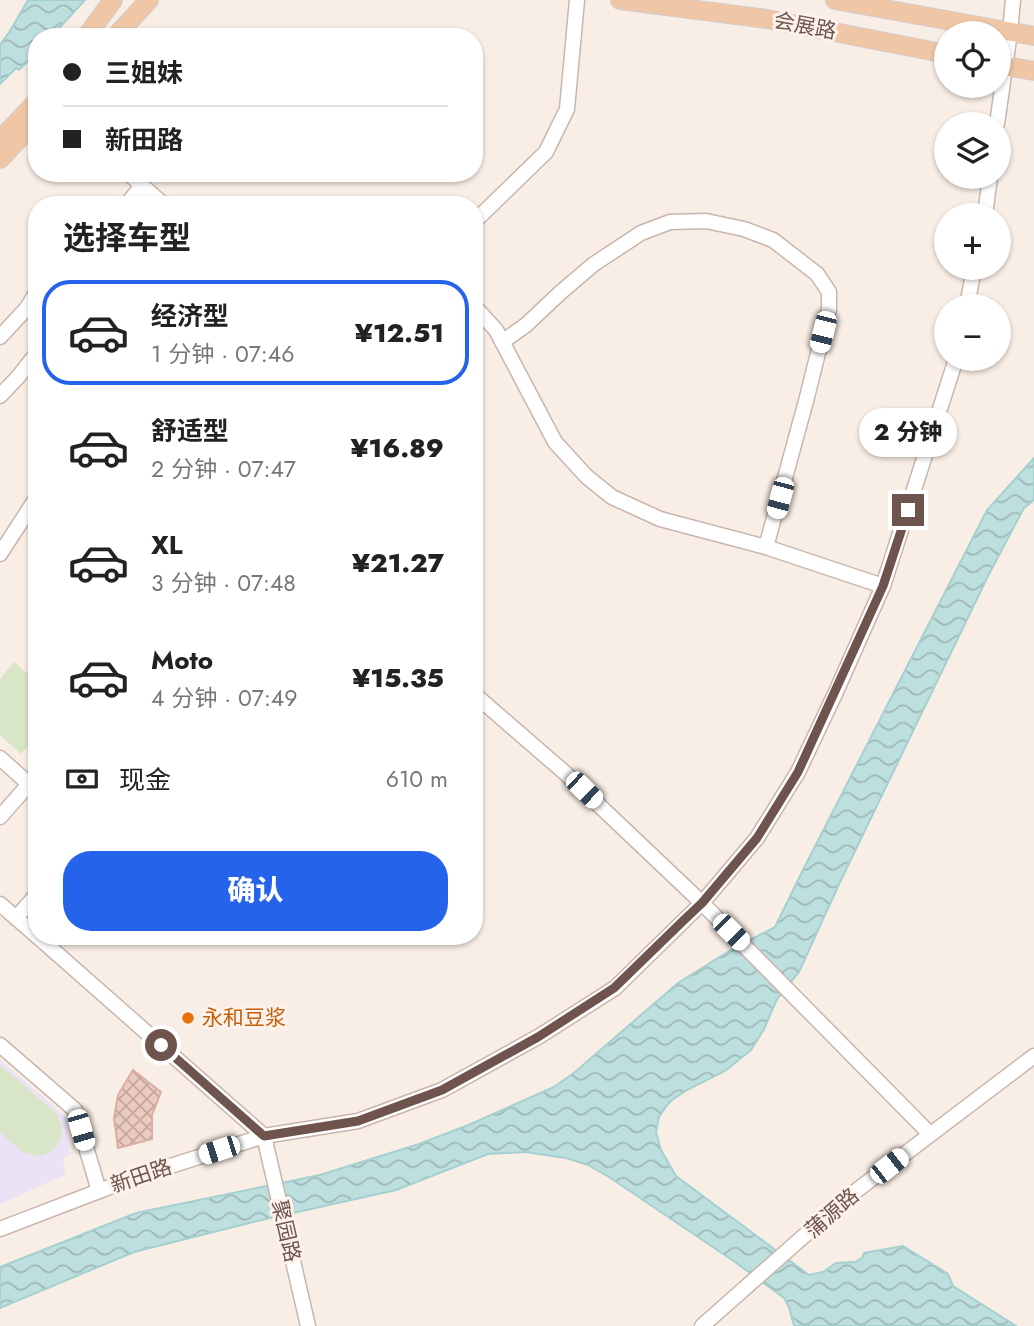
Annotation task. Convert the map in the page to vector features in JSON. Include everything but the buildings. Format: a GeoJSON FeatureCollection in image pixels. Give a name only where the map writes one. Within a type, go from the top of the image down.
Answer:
{"type":"FeatureCollection","features":[{"type":"Feature","properties":{"kind":"main road"},"geometry":{"type":"LineString","coordinates":[[93,28],[113,0]]}},
{"type":"Feature","properties":{"kind":"main road"},"geometry":{"type":"LineString","coordinates":[[123,28],[149,0]]}},
{"type":"Feature","properties":{"kind":"main road","name":"会展路"},"geometry":{"type":"LineString","coordinates":[[620,0],[766,19],[934,51]]}},
{"type":"Feature","properties":{"kind":"main road","name":"会展路"},"geometry":{"type":"LineString","coordinates":[[835,0],[950,21]]}},
{"type":"Feature","properties":{"kind":"main road","name":"会展路"},"geometry":{"type":"LineString","coordinates":[[1011,32],[1034,36]]}},
{"type":"Feature","properties":{"kind":"main road"},"geometry":{"type":"LineString","coordinates":[[1011,67],[1034,71]]}},
{"type":"Feature","properties":{"kind":"main road"},"geometry":{"type":"LineString","coordinates":[[0,140],[28,110]]}},
{"type":"Feature","properties":{"kind":"main road"},"geometry":{"type":"LineString","coordinates":[[0,159],[28,129]]}},
{"type":"Feature","properties":{"kind":"street"},"geometry":{"type":"LineString","coordinates":[[483,213],[546,152],[562,120],[566,109],[577,0]]}},
{"type":"Feature","properties":{"kind":"street"},"geometry":{"type":"LineString","coordinates":[[1011,21],[1013,0]]}},
{"type":"Feature","properties":{"kind":"street"},"geometry":{"type":"LineString","coordinates":[[138,182],[154,196]]}},
{"type":"Feature","properties":{"kind":"street"},"geometry":{"type":"LineString","coordinates":[[134,196],[142,186]]}},
{"type":"Feature","properties":{"kind":"street"},"geometry":{"type":"LineString","coordinates":[[502,342],[526,325],[594,264],[641,233],[670,222],[706,221],[744,229],[773,240],[817,274],[829,292],[829,309],[766,547]]}},
{"type":"Feature","properties":{"kind":"street"},"geometry":{"type":"LineString","coordinates":[[0,337],[28,306]]}},
{"type":"Feature","properties":{"kind":"street"},"geometry":{"type":"LineString","coordinates":[[483,316],[502,342],[555,442],[587,477],[612,497],[660,519],[766,547],[883,586]]}},
{"type":"Feature","properties":{"kind":"street"},"geometry":{"type":"LineString","coordinates":[[0,396],[28,364]]}},
{"type":"Feature","properties":{"kind":"street","name":"新田路"},"geometry":{"type":"LineString","coordinates":[[0,1229],[133,1178],[264,1136],[358,1121],[442,1090],[538,1037],[614,988],[702,903],[757,838],[798,772],[883,586],[952,371]]}},
{"type":"Feature","properties":{"kind":"street"},"geometry":{"type":"LineString","coordinates":[[0,554],[28,511]]}},
{"type":"Feature","properties":{"kind":"street"},"geometry":{"type":"LineString","coordinates":[[483,702],[564,772],[702,903],[930,1134]]}},
{"type":"Feature","properties":{"kind":"street"},"geometry":{"type":"LineString","coordinates":[[0,758],[28,777]]}},
{"type":"Feature","properties":{"kind":"street"},"geometry":{"type":"LineString","coordinates":[[0,817],[28,786]]}},
{"type":"Feature","properties":{"kind":"street"},"geometry":{"type":"LineString","coordinates":[[0,904],[28,928]]}},
{"type":"Feature","properties":{"kind":"street"},"geometry":{"type":"LineString","coordinates":[[16,918],[28,904]]}},
{"type":"Feature","properties":{"kind":"street"},"geometry":{"type":"LineString","coordinates":[[47,945],[264,1136]]}},
{"type":"Feature","properties":{"kind":"street"},"geometry":{"type":"LineString","coordinates":[[0,1045],[75,1110],[99,1191]]}},
{"type":"Feature","properties":{"kind":"street","name":"蒲源路"},"geometry":{"type":"LineString","coordinates":[[702,1326],[848,1197],[1034,1056]]}},
{"type":"Feature","properties":{"kind":"street","name":"聚园路"},"geometry":{"type":"LineString","coordinates":[[264,1136],[308,1326]]}},
{"type":"Feature","properties":{"kind":"shaded area"},"geometry":{"type":"Polygon","coordinates":[[[0,1060],[66,1117],[70,1155],[63,1159],[65,1175],[0,1204],[0,1060]]]}},
{"type":"Feature","properties":{"kind":"green space"},"geometry":{"type":"Polygon","coordinates":[[[14,662],[28,674],[28,746],[21,754],[0,735],[0,679],[14,662]]]}},
{"type":"Feature","properties":{"kind":"green space"},"geometry":{"type":"Polygon","coordinates":[[[0,1065],[58,1115],[62,1128],[60,1140],[51,1152],[37,1156],[23,1152],[0,1132],[0,1065]]]}},
{"type":"Feature","properties":{"kind":"water"},"geometry":{"type":"Polygon","coordinates":[[[28,0],[85,0],[59,28],[28,28],[28,61],[19,70],[16,68],[0,84],[0,45],[28,0]]]}},
{"type":"Feature","properties":{"kind":"water"},"geometry":{"type":"Polygon","coordinates":[[[1034,458],[1034,500],[1024,508],[989,574],[799,972],[777,999],[751,1050],[725,1071],[672,1100],[659,1117],[656,1132],[661,1150],[676,1176],[809,1275],[823,1272],[836,1263],[855,1262],[862,1258],[864,1253],[903,1246],[948,1274],[953,1286],[1016,1326],[794,1326],[784,1298],[609,1177],[588,1165],[566,1158],[526,1152],[488,1154],[396,1190],[134,1252],[0,1308],[0,1267],[136,1213],[320,1175],[419,1144],[554,1087],[678,983],[729,951],[775,927],[987,510],[1034,458]]]}},
{"type":"Feature","properties":{"kind":"place","name":"永和豆浆"},"geometry":{"type":"Point","coordinates":[188,1018]}},
{"type":"Feature","properties":{"kind":"route"},"geometry":{"type":"LineString","coordinates":[[161,1045],[264,1136],[358,1121],[442,1090],[538,1037],[614,988],[702,903],[757,838],[798,772],[883,586],[908,510]]}}]}
